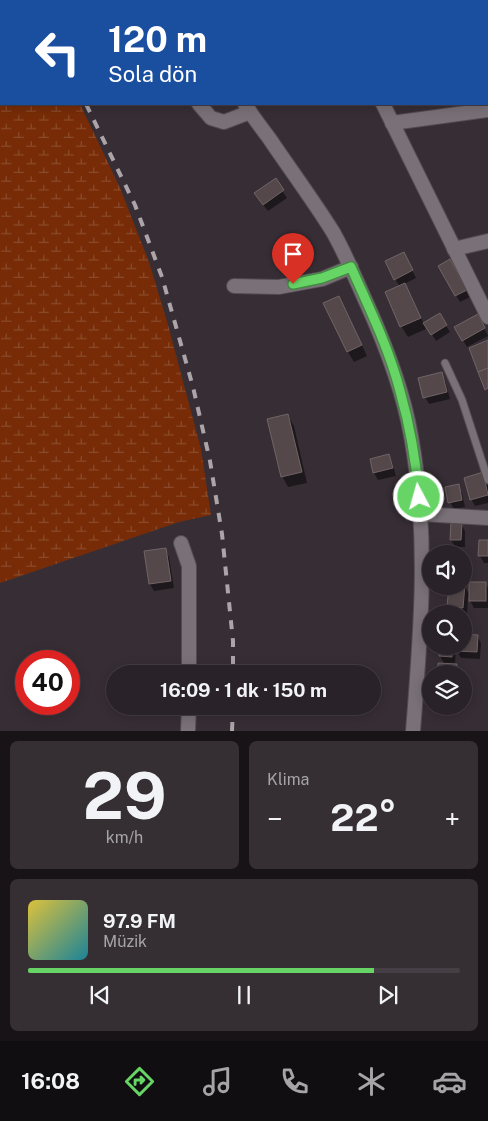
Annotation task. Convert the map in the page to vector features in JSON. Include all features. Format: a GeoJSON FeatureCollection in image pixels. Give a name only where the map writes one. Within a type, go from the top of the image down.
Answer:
{"type":"FeatureCollection","features":[{"type":"Feature","properties":{"kind":"street"},"geometry":{"type":"LineString","coordinates":[[200,105],[211,118],[224,122],[248,108],[333,233],[351,267],[382,339],[400,390],[411,435],[421,514],[422,602],[413,731]]}},
{"type":"Feature","properties":{"kind":"street"},"geometry":{"type":"LineString","coordinates":[[383,105],[488,317]]}},
{"type":"Feature","properties":{"kind":"street"},"geometry":{"type":"LineString","coordinates":[[392,123],[488,110]]}},
{"type":"Feature","properties":{"kind":"street"},"geometry":{"type":"LineString","coordinates":[[454,249],[488,241]]}},
{"type":"Feature","properties":{"kind":"street"},"geometry":{"type":"LineString","coordinates":[[234,286],[279,287],[322,278],[351,267]]}},
{"type":"Feature","properties":{"kind":"street"},"geometry":{"type":"LineString","coordinates":[[421,514],[488,518]]}},
{"type":"Feature","properties":{"kind":"street"},"geometry":{"type":"LineString","coordinates":[[181,543],[189,566],[189,665]]}},
{"type":"Feature","properties":{"kind":"street"},"geometry":{"type":"LineString","coordinates":[[188,731],[189,715]]}},
{"type":"Feature","properties":{"kind":"lane"},"geometry":{"type":"LineString","coordinates":[[445,363],[462,400],[488,480]]}},
{"type":"Feature","properties":{"kind":"green space"},"geometry":{"type":"Polygon","coordinates":[[[0,105],[80,105],[120,188],[149,262],[201,449],[211,515],[179,522],[0,583],[0,105]]]}},
{"type":"Feature","properties":{"kind":"building"},"geometry":{"type":"Polygon","coordinates":[[[276,178],[284,190],[263,205],[254,193],[276,178]]]}},
{"type":"Feature","properties":{"kind":"building"},"geometry":{"type":"Polygon","coordinates":[[[295,243],[304,262],[291,268],[282,249],[295,243]]]}},
{"type":"Feature","properties":{"kind":"building"},"geometry":{"type":"Polygon","coordinates":[[[404,252],[413,270],[394,280],[385,261],[404,252]]]}},
{"type":"Feature","properties":{"kind":"building"},"geometry":{"type":"Polygon","coordinates":[[[450,259],[467,290],[455,296],[438,266],[450,259]]]}},
{"type":"Feature","properties":{"kind":"building"},"geometry":{"type":"Polygon","coordinates":[[[405,283],[421,318],[400,327],[385,292],[405,283]]]}},
{"type":"Feature","properties":{"kind":"building"},"geometry":{"type":"Polygon","coordinates":[[[339,296],[362,345],[347,352],[323,303],[339,296]]]}},
{"type":"Feature","properties":{"kind":"building"},"geometry":{"type":"Polygon","coordinates":[[[440,313],[447,325],[431,335],[423,323],[440,313]]]}},
{"type":"Feature","properties":{"kind":"building"},"geometry":{"type":"Polygon","coordinates":[[[478,314],[485,328],[462,341],[454,327],[478,314]]]}},
{"type":"Feature","properties":{"kind":"building"},"geometry":{"type":"Polygon","coordinates":[[[488,340],[488,368],[478,372],[469,348],[488,340]]]}},
{"type":"Feature","properties":{"kind":"building"},"geometry":{"type":"Polygon","coordinates":[[[488,368],[488,388],[485,390],[478,372],[488,368]]]}},
{"type":"Feature","properties":{"kind":"building"},"geometry":{"type":"Polygon","coordinates":[[[442,372],[447,392],[423,398],[418,378],[442,372]]]}},
{"type":"Feature","properties":{"kind":"building"},"geometry":{"type":"Polygon","coordinates":[[[288,414],[302,472],[281,477],[267,419],[288,414]]]}},
{"type":"Feature","properties":{"kind":"building"},"geometry":{"type":"Polygon","coordinates":[[[389,454],[393,468],[373,473],[370,459],[389,454]]]}},
{"type":"Feature","properties":{"kind":"building"},"geometry":{"type":"Polygon","coordinates":[[[483,472],[488,495],[470,500],[464,478],[483,472]]]}},
{"type":"Feature","properties":{"kind":"building"},"geometry":{"type":"Polygon","coordinates":[[[459,484],[462,500],[448,503],[445,487],[459,484]]]}},
{"type":"Feature","properties":{"kind":"building"},"geometry":{"type":"Polygon","coordinates":[[[451,522],[462,523],[461,540],[450,540],[451,522]]]}},
{"type":"Feature","properties":{"kind":"building"},"geometry":{"type":"Polygon","coordinates":[[[479,540],[488,540],[488,556],[478,556],[479,540]]]}},
{"type":"Feature","properties":{"kind":"building"},"geometry":{"type":"Polygon","coordinates":[[[166,548],[171,581],[149,584],[144,551],[166,548]]]}},
{"type":"Feature","properties":{"kind":"building"},"geometry":{"type":"Polygon","coordinates":[[[472,582],[486,582],[486,601],[469,601],[469,595],[472,595],[472,582]]]}},
{"type":"Feature","properties":{"kind":"building"},"geometry":{"type":"Polygon","coordinates":[[[448,595],[464,595],[463,605],[447,605],[448,595]]]}},
{"type":"Feature","properties":{"kind":"building"},"geometry":{"type":"Polygon","coordinates":[[[472,635],[478,635],[477,652],[472,652],[472,635]]]}},
{"type":"Feature","properties":{"kind":"building"},"geometry":{"type":"Polygon","coordinates":[[[452,655],[452,657],[439,656],[452,655]]]}},
{"type":"Feature","properties":{"kind":"building"},"geometry":{"type":"Polygon","coordinates":[[[438,663],[457,664],[457,665],[438,665],[438,663]]]}},
{"type":"Feature","properties":{"kind":"railway"},"geometry":{"type":"LineString","coordinates":[[86,105],[135,205],[162,277],[193,387],[210,461],[222,534],[233,641],[233,665]]}},
{"type":"Feature","properties":{"kind":"railway"},"geometry":{"type":"LineString","coordinates":[[232,731],[233,715]]}},
{"type":"Feature","properties":{"kind":"route"},"geometry":{"type":"LineString","coordinates":[[293,284],[322,278],[351,267],[382,339],[400,390],[411,435],[419,497]]}}]}
